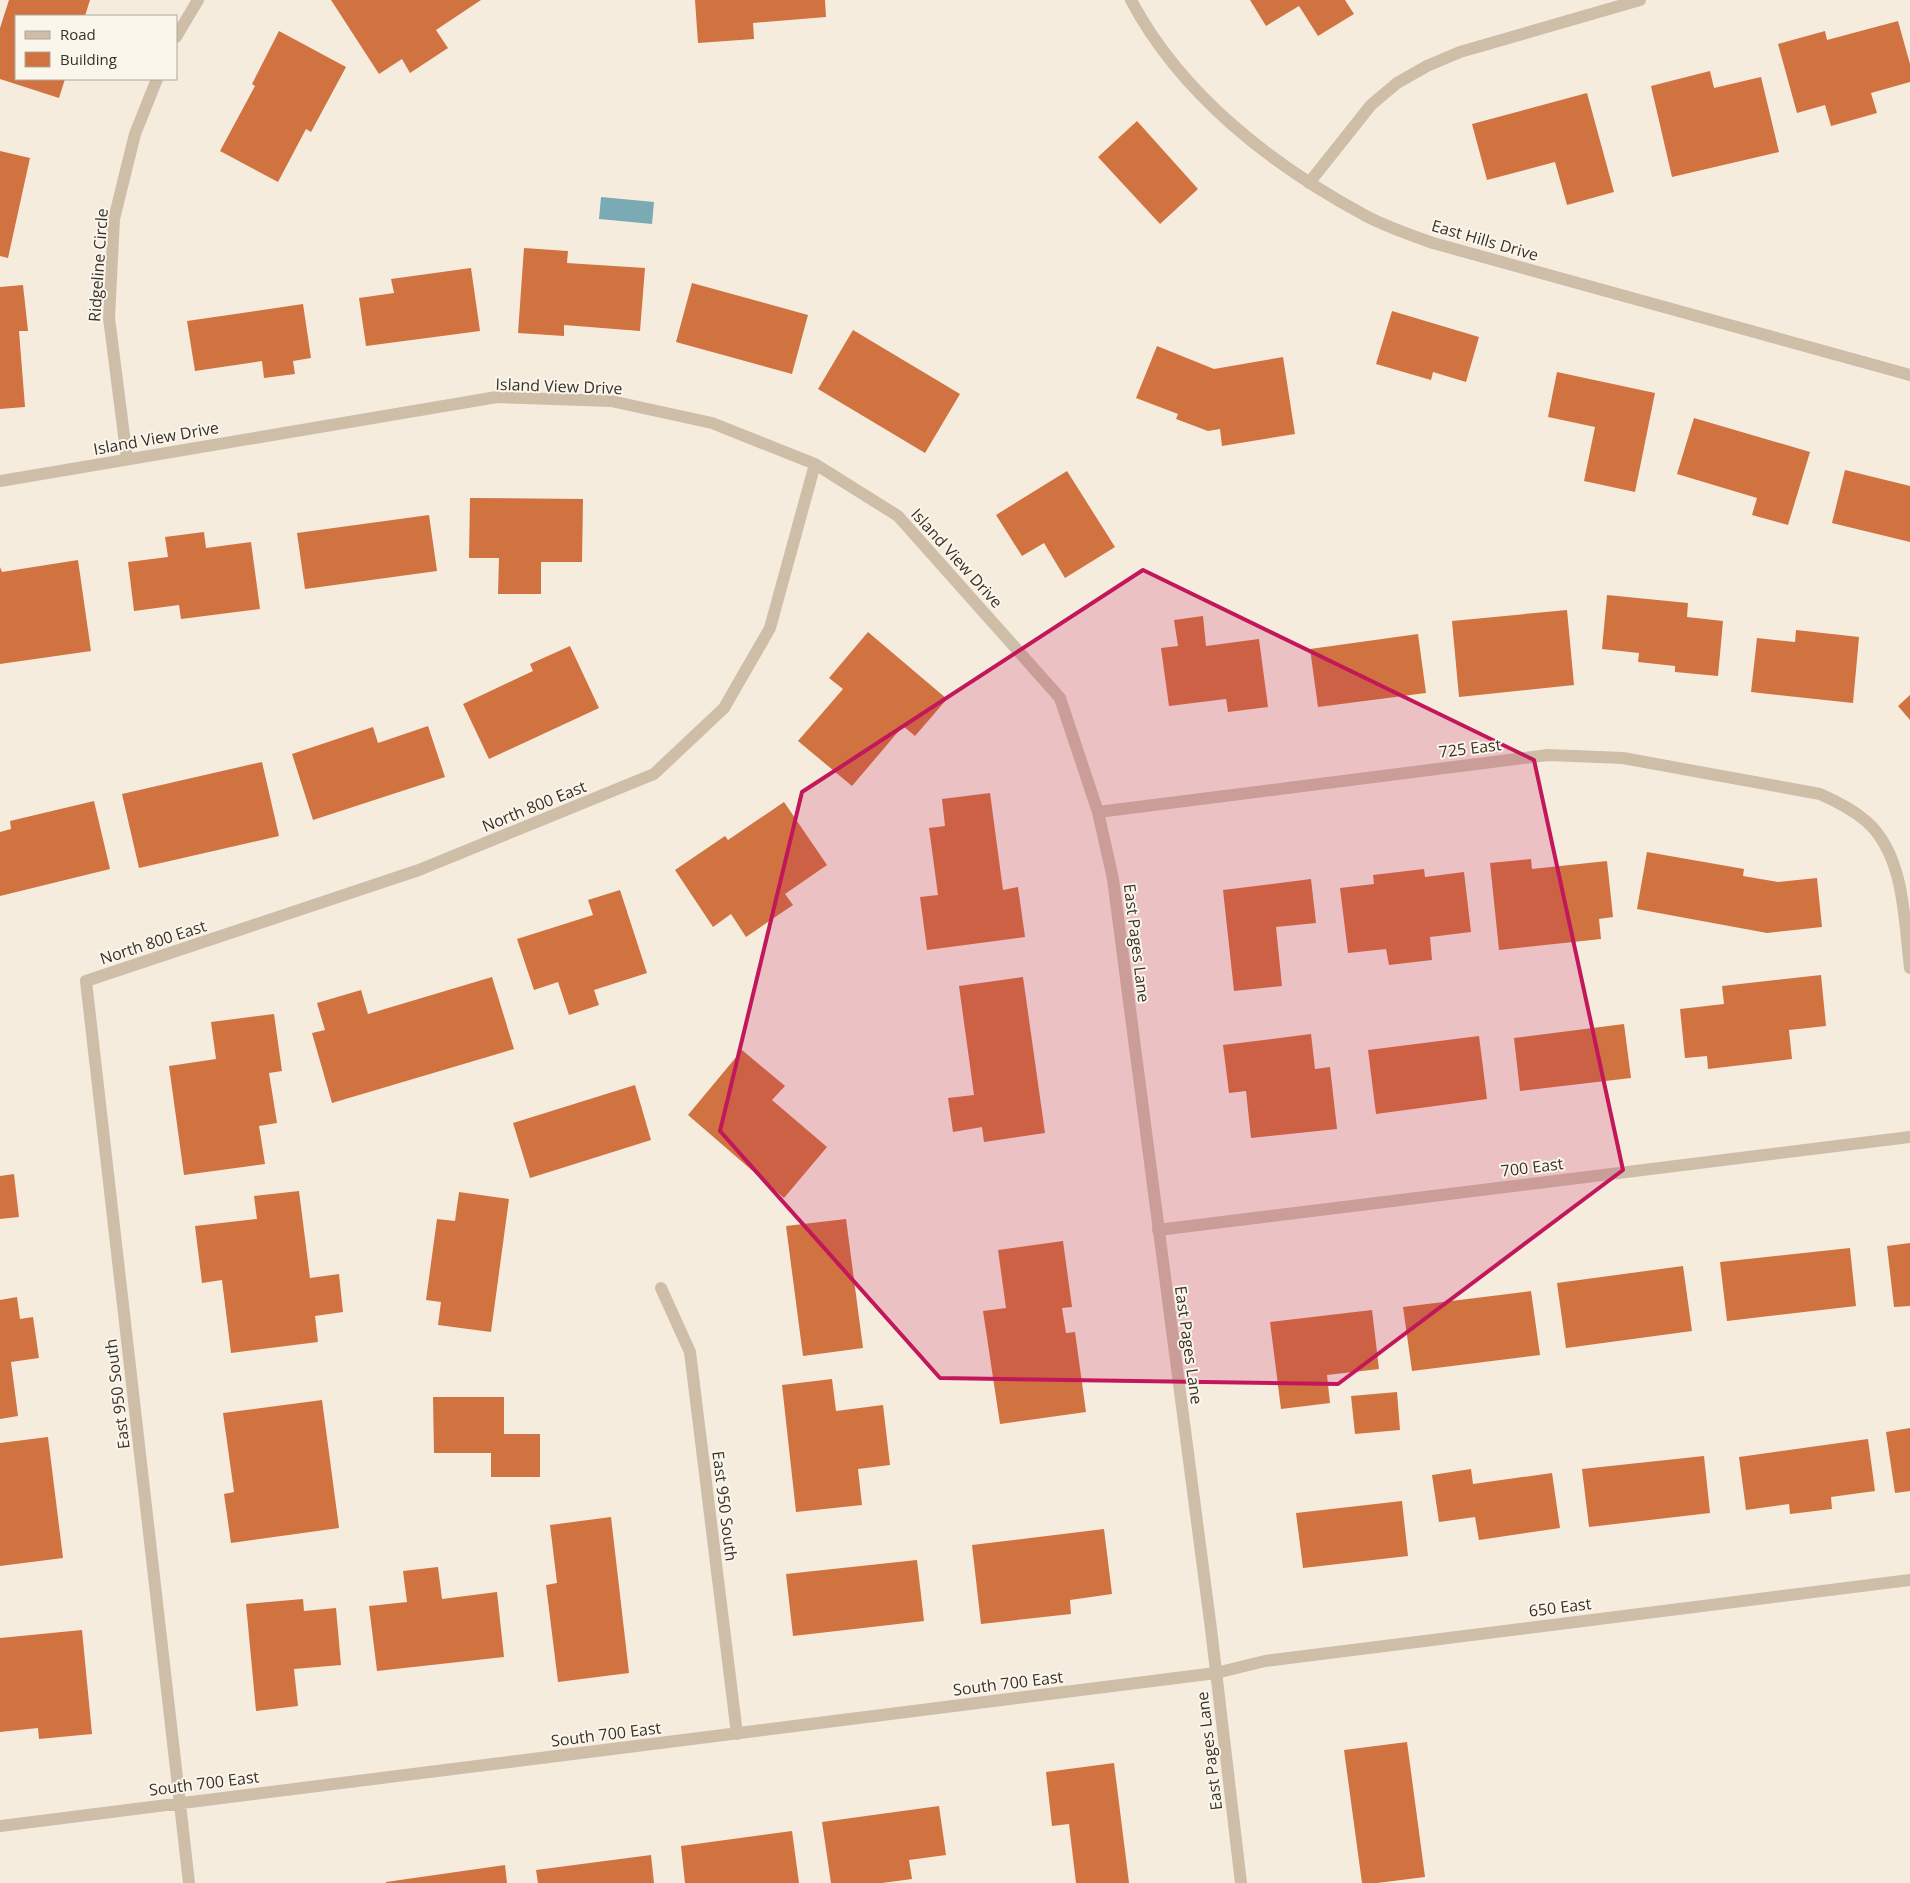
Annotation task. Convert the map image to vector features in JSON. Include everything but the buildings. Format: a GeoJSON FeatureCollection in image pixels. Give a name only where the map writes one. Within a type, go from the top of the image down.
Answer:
{"type":"FeatureCollection","features":[{"type":"Feature","properties":{"kind":"street"},"geometry":{"type":"LineString","coordinates":[[178,34],[198,0]]}},
{"type":"Feature","properties":{"kind":"street","name":"East Hills Drive"},"geometry":{"type":"LineString","coordinates":[[1132,0],[1139,14],[1161,46],[1188,80],[1218,112],[1252,142],[1309,183],[1367,217],[1433,243],[1910,375]]}},
{"type":"Feature","properties":{"kind":"street"},"geometry":{"type":"LineString","coordinates":[[1309,183],[1371,105],[1397,83],[1427,66],[1460,52],[1640,0]]}},
{"type":"Feature","properties":{"kind":"street","name":"Ridgeline Circle"},"geometry":{"type":"LineString","coordinates":[[127,459],[109,318],[114,219],[135,134],[157,80]]}},
{"type":"Feature","properties":{"kind":"street","name":"Island View Drive"},"geometry":{"type":"LineString","coordinates":[[0,481],[497,397],[611,401],[712,423],[815,464],[898,516],[1060,698],[1098,812]]}},
{"type":"Feature","properties":{"kind":"street","name":"North 800 East"},"geometry":{"type":"LineString","coordinates":[[86,981],[419,870],[654,774],[724,708],[770,628],[815,464]]}},
{"type":"Feature","properties":{"kind":"street","name":"725 East"},"geometry":{"type":"LineString","coordinates":[[1098,812],[1548,755],[1623,758],[1820,794],[1844,805],[1867,822],[1884,843],[1901,896],[1910,968]]}},
{"type":"Feature","properties":{"kind":"street","name":"East Pages Lane"},"geometry":{"type":"LineString","coordinates":[[1098,812],[1113,879],[1216,1673],[1241,1883]]}},
{"type":"Feature","properties":{"kind":"street","name":"East 950 South"},"geometry":{"type":"LineString","coordinates":[[86,981],[189,1883]]}},
{"type":"Feature","properties":{"kind":"street","name":"700 East"},"geometry":{"type":"LineString","coordinates":[[1158,1230],[1910,1137]]}},
{"type":"Feature","properties":{"kind":"street","name":"East 950 South"},"geometry":{"type":"LineString","coordinates":[[661,1288],[690,1352],[737,1734]]}},
{"type":"Feature","properties":{"kind":"street","name":"650 East"},"geometry":{"type":"LineString","coordinates":[[1216,1673],[1265,1661],[1910,1580]]}},
{"type":"Feature","properties":{"kind":"street","name":"South 700 East"},"geometry":{"type":"LineString","coordinates":[[0,1826],[1216,1673]]}},
{"type":"Feature","properties":{"kind":"highlighted area"},"geometry":{"type":"Polygon","coordinates":[[[1143,570],[1534,760],[1623,1170],[1338,1384],[940,1378],[720,1131],[802,792],[1143,570]]]}},
{"type":"Feature","properties":{"kind":"water"},"geometry":{"type":"Polygon","coordinates":[[[601,197],[654,202],[652,224],[599,219],[601,197]]]}}]}
